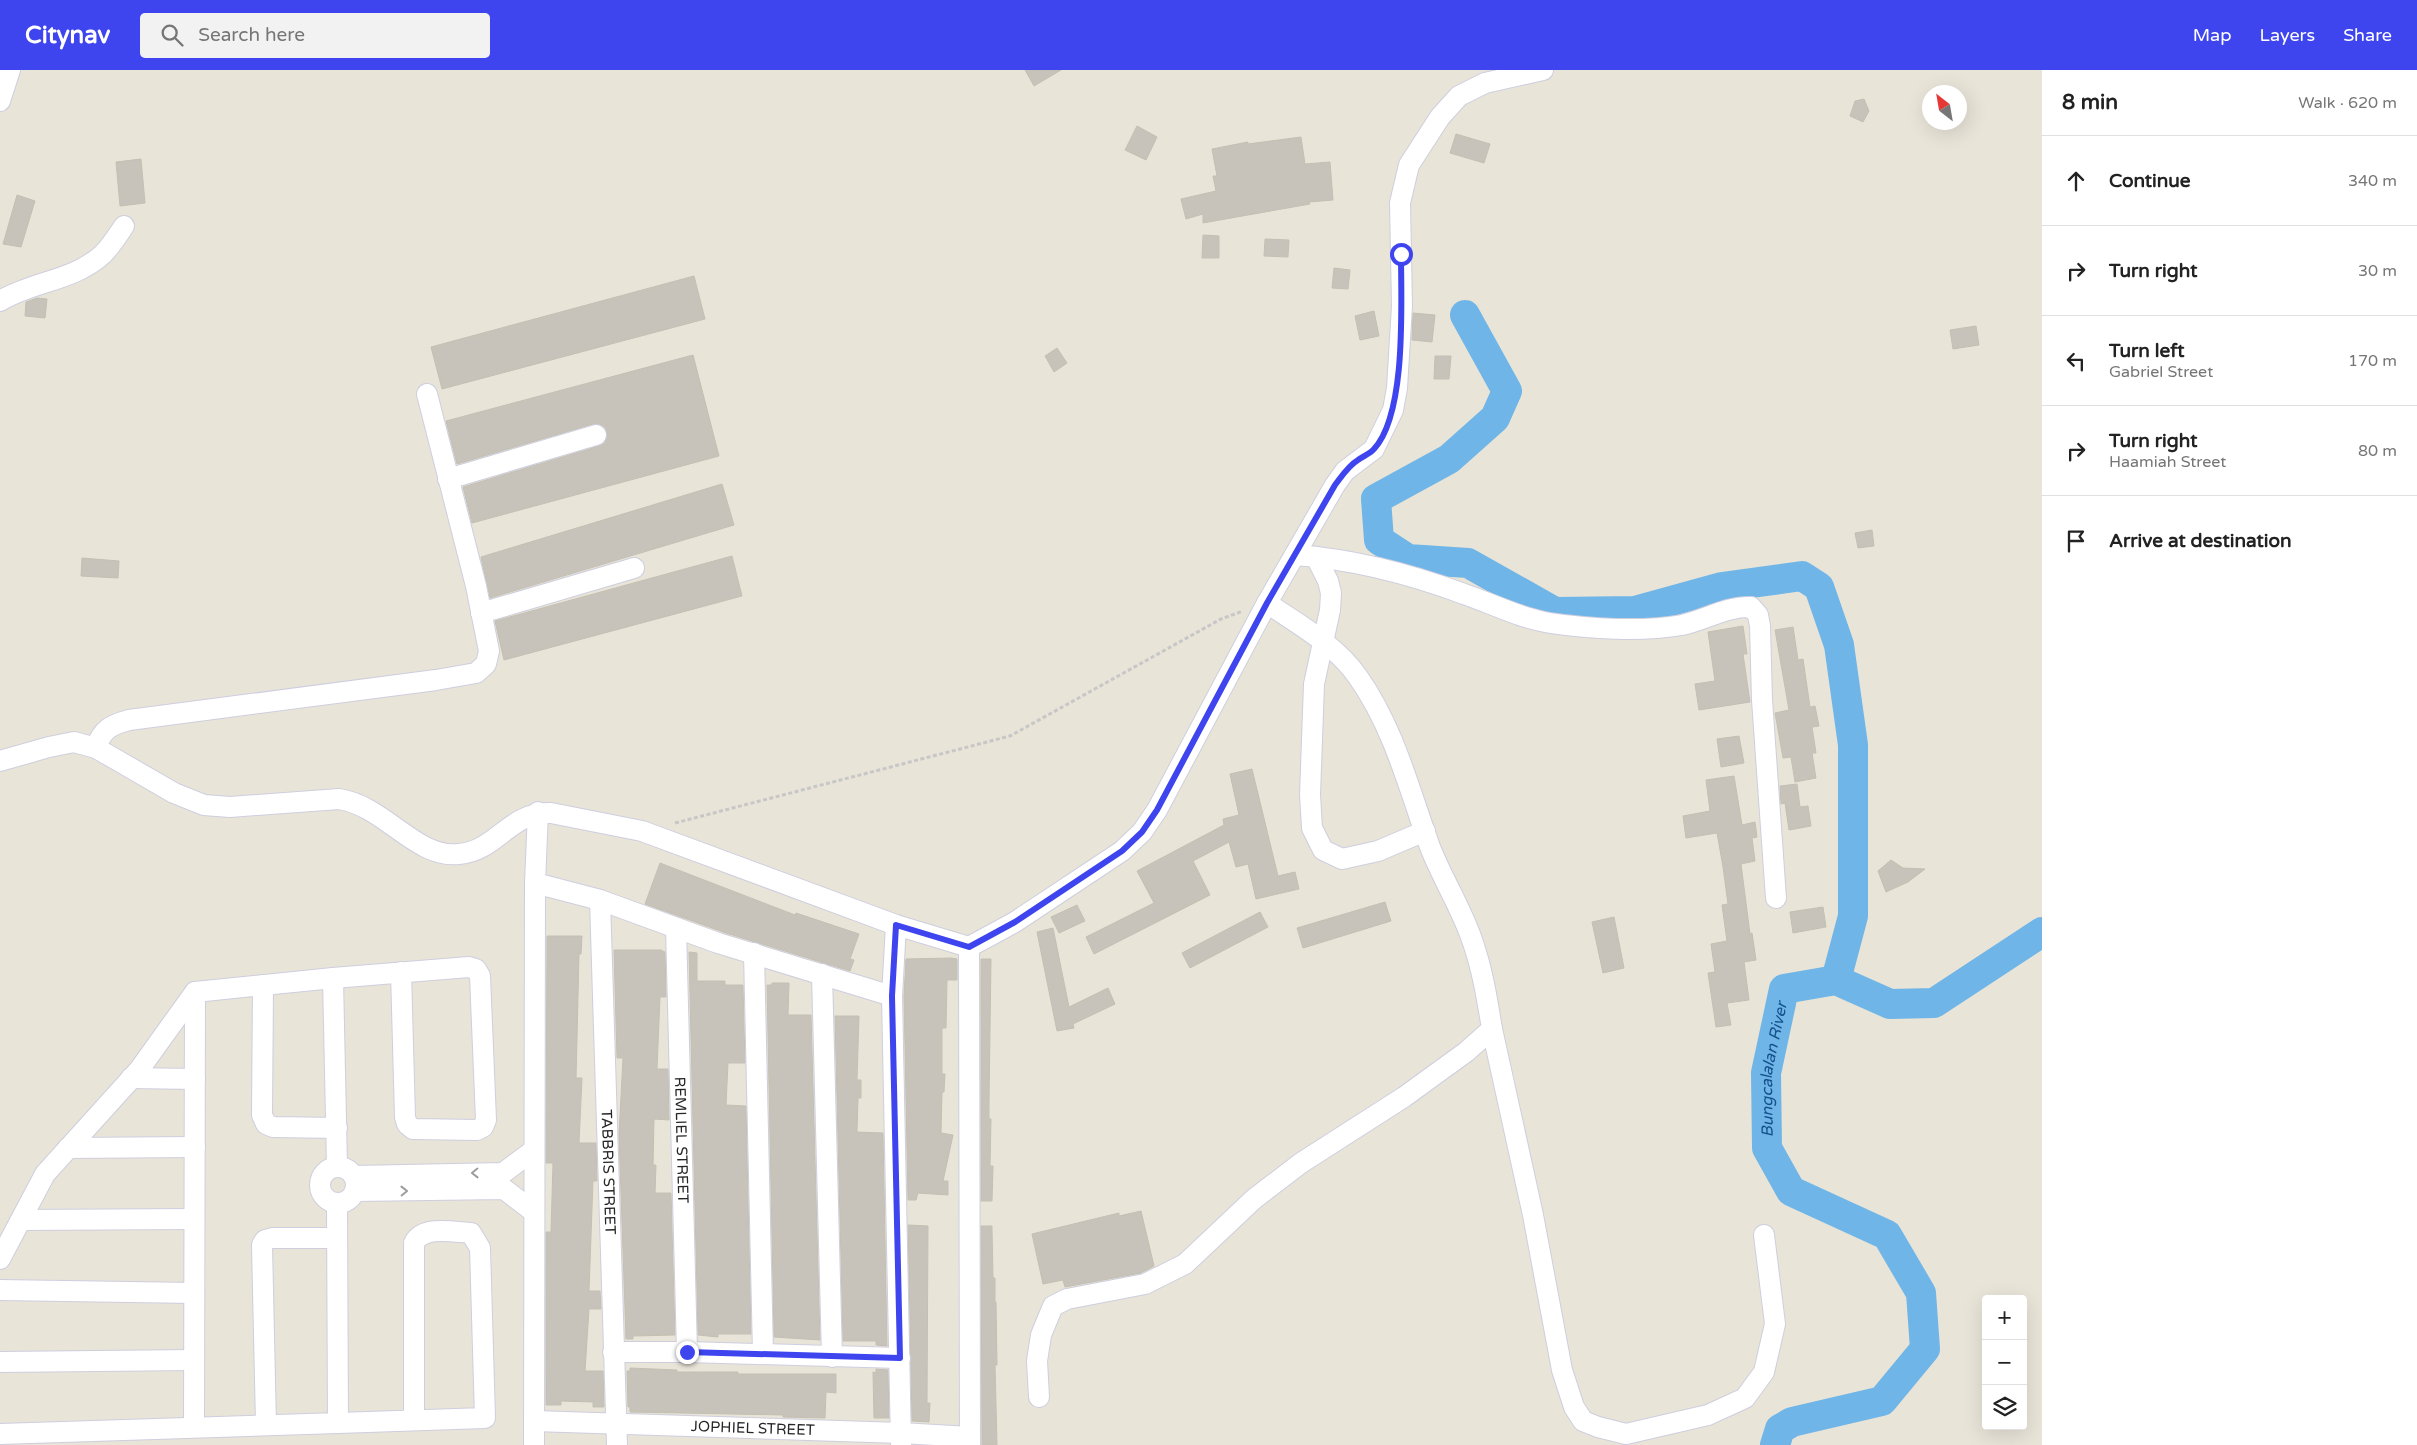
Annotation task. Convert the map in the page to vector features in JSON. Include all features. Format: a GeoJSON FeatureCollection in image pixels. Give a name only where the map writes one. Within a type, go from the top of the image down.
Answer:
{"type":"FeatureCollection","features":[{"type":"Feature","properties":{"kind":"street"},"geometry":{"type":"LineString","coordinates":[[0,102],[10,70]]}},
{"type":"Feature","properties":{"kind":"street"},"geometry":{"type":"LineString","coordinates":[[0,761],[74,742],[96,748],[174,793],[204,805],[230,807],[339,799],[354,802],[370,809],[425,848],[442,854],[473,852],[484,846],[520,818],[538,812],[642,831],[896,925],[969,947],[1015,922],[1122,851],[1142,832],[1170,787],[1267,603],[1335,485],[1345,471],[1374,449],[1393,410],[1398,388],[1402,306],[1400,203],[1409,165],[1440,117],[1460,96],[1485,83],[1543,70]]}},
{"type":"Feature","properties":{"kind":"street"},"geometry":{"type":"LineString","coordinates":[[0,301],[84,268],[103,253],[124,226]]}},
{"type":"Feature","properties":{"kind":"street"},"geometry":{"type":"LineString","coordinates":[[96,748],[103,731],[111,725],[129,720],[476,673],[486,664],[489,651],[481,613],[427,394]]}},
{"type":"Feature","properties":{"kind":"street"},"geometry":{"type":"LineString","coordinates":[[448,479],[596,435]]}},
{"type":"Feature","properties":{"kind":"street"},"geometry":{"type":"LineString","coordinates":[[1295,555],[1316,557],[1402,575],[1463,594],[1512,613],[1549,622],[1623,628],[1655,628],[1683,625],[1728,610],[1751,607],[1758,615],[1760,626],[1762,700],[1776,898]]}},
{"type":"Feature","properties":{"kind":"street"},"geometry":{"type":"LineString","coordinates":[[1316,557],[1328,581],[1331,593],[1330,610],[1314,684],[1310,796],[1312,828],[1323,850],[1342,859],[1378,851],[1425,831]]}},
{"type":"Feature","properties":{"kind":"street"},"geometry":{"type":"LineString","coordinates":[[481,613],[634,568]]}},
{"type":"Feature","properties":{"kind":"street"},"geometry":{"type":"LineString","coordinates":[[1267,603],[1322,640],[1346,662],[1368,693],[1398,752],[1425,831],[1471,937],[1486,991],[1492,1029],[1534,1215],[1562,1370],[1574,1407],[1583,1420],[1598,1427],[1626,1434],[1708,1415],[1744,1398],[1764,1372],[1775,1324],[1764,1234]]}},
{"type":"Feature","properties":{"kind":"street"},"geometry":{"type":"LineString","coordinates":[[534,1445],[535,883],[538,812]]}},
{"type":"Feature","properties":{"kind":"street"},"geometry":{"type":"LineString","coordinates":[[535,883],[600,900],[754,954],[892,996]]}},
{"type":"Feature","properties":{"kind":"street","name":"TABBRIS STREET"},"geometry":{"type":"LineString","coordinates":[[600,900],[614,1352],[618,1424],[617,1445]]}},
{"type":"Feature","properties":{"kind":"street"},"geometry":{"type":"LineString","coordinates":[[896,925],[892,996],[901,1439]]}},
{"type":"Feature","properties":{"kind":"street","name":"REMLIEL STREET"},"geometry":{"type":"LineString","coordinates":[[676,928],[687,1352]]}},
{"type":"Feature","properties":{"kind":"street"},"geometry":{"type":"LineString","coordinates":[[969,947],[970,1441]]}},
{"type":"Feature","properties":{"kind":"street"},"geometry":{"type":"LineString","coordinates":[[754,954],[763,1354]]}},
{"type":"Feature","properties":{"kind":"street"},"geometry":{"type":"LineString","coordinates":[[0,1259],[45,1174],[131,1078],[195,992],[402,972],[469,967],[476,969],[480,976],[486,1120],[483,1128],[477,1130],[412,1129],[407,1124],[405,1117],[402,972]]}},
{"type":"Feature","properties":{"kind":"street"},"geometry":{"type":"LineString","coordinates":[[822,974],[832,1357]]}},
{"type":"Feature","properties":{"kind":"street"},"geometry":{"type":"LineString","coordinates":[[333,978],[336,1128],[349,1178],[347,1201],[337,1203],[325,1198],[320,1191],[319,1183],[322,1175],[328,1169],[349,1178],[504,1181],[534,1212]]}},
{"type":"Feature","properties":{"kind":"street"},"geometry":{"type":"LineString","coordinates":[[263,985],[262,1115],[266,1124],[273,1127],[336,1128]]}},
{"type":"Feature","properties":{"kind":"street"},"geometry":{"type":"LineString","coordinates":[[194,1426],[195,992]]}},
{"type":"Feature","properties":{"kind":"street"},"geometry":{"type":"LineString","coordinates":[[1039,1397],[1037,1361],[1041,1335],[1053,1306],[1067,1299],[1145,1284],[1185,1264],[1254,1199],[1293,1169],[1458,1058],[1492,1029]]}},
{"type":"Feature","properties":{"kind":"street"},"geometry":{"type":"LineString","coordinates":[[131,1078],[195,1079]]}},
{"type":"Feature","properties":{"kind":"street"},"geometry":{"type":"LineString","coordinates":[[68,1148],[195,1147]]}},
{"type":"Feature","properties":{"kind":"street"},"geometry":{"type":"LineString","coordinates":[[504,1181],[534,1150]]}},
{"type":"Feature","properties":{"kind":"street"},"geometry":{"type":"LineString","coordinates":[[337,1203],[338,1423]]}},
{"type":"Feature","properties":{"kind":"street"},"geometry":{"type":"LineString","coordinates":[[21,1220],[194,1219]]}},
{"type":"Feature","properties":{"kind":"street"},"geometry":{"type":"LineString","coordinates":[[0,1434],[194,1426],[266,1425],[485,1418],[480,1248],[471,1233],[425,1232],[417,1237],[414,1243],[414,1420]]}},
{"type":"Feature","properties":{"kind":"street"},"geometry":{"type":"LineString","coordinates":[[266,1425],[262,1245],[265,1240],[272,1238],[337,1238]]}},
{"type":"Feature","properties":{"kind":"street"},"geometry":{"type":"LineString","coordinates":[[0,1290],[194,1294]]}},
{"type":"Feature","properties":{"kind":"street"},"geometry":{"type":"LineString","coordinates":[[614,1352],[687,1352],[900,1358]]}},
{"type":"Feature","properties":{"kind":"street"},"geometry":{"type":"LineString","coordinates":[[0,1362],[194,1360]]}},
{"type":"Feature","properties":{"kind":"street","name":"JOPHIEL STREET"},"geometry":{"type":"LineString","coordinates":[[534,1421],[970,1441]]}},
{"type":"Feature","properties":{"kind":"path"},"geometry":{"type":"LineString","coordinates":[[686,820],[1010,736],[1221,619],[1267,603]]}},
{"type":"Feature","properties":{"kind":"building"},"geometry":{"type":"Polygon","coordinates":[[[1025,70],[1061,70],[1034,86],[1025,70]]]}},
{"type":"Feature","properties":{"kind":"building"},"geometry":{"type":"Polygon","coordinates":[[[1864,99],[1869,111],[1863,122],[1850,116],[1855,101],[1864,99]]]}},
{"type":"Feature","properties":{"kind":"building"},"geometry":{"type":"Polygon","coordinates":[[[1137,126],[1157,137],[1146,160],[1125,150],[1137,126]]]}},
{"type":"Feature","properties":{"kind":"building"},"geometry":{"type":"Polygon","coordinates":[[[1456,134],[1490,144],[1484,163],[1450,153],[1456,134]]]}},
{"type":"Feature","properties":{"kind":"building"},"geometry":{"type":"Polygon","coordinates":[[[1301,137],[1305,164],[1330,162],[1333,200],[1309,202],[1310,204],[1203,223],[1203,214],[1186,219],[1181,199],[1216,191],[1213,176],[1217,176],[1212,149],[1248,142],[1248,144],[1301,137]]]}},
{"type":"Feature","properties":{"kind":"building"},"geometry":{"type":"Polygon","coordinates":[[[141,159],[145,203],[120,206],[116,162],[141,159]]]}},
{"type":"Feature","properties":{"kind":"building"},"geometry":{"type":"Polygon","coordinates":[[[17,195],[35,201],[21,247],[3,244],[17,195]]]}},
{"type":"Feature","properties":{"kind":"building"},"geometry":{"type":"Polygon","coordinates":[[[1203,235],[1219,236],[1219,258],[1202,258],[1203,235]]]}},
{"type":"Feature","properties":{"kind":"building"},"geometry":{"type":"Polygon","coordinates":[[[1265,239],[1289,240],[1288,257],[1264,256],[1265,239]]]}},
{"type":"Feature","properties":{"kind":"building"},"geometry":{"type":"Polygon","coordinates":[[[1334,268],[1350,270],[1348,289],[1332,288],[1334,268]]]}},
{"type":"Feature","properties":{"kind":"building"},"geometry":{"type":"Polygon","coordinates":[[[694,276],[705,319],[442,389],[431,347],[694,276]]]}},
{"type":"Feature","properties":{"kind":"building"},"geometry":{"type":"Polygon","coordinates":[[[37,298],[47,299],[45,318],[25,316],[26,302],[37,298]]]}},
{"type":"Feature","properties":{"kind":"building"},"geometry":{"type":"Polygon","coordinates":[[[1374,311],[1379,336],[1360,340],[1355,316],[1374,311]]]}},
{"type":"Feature","properties":{"kind":"building"},"geometry":{"type":"Polygon","coordinates":[[[1413,313],[1435,315],[1432,342],[1412,340],[1413,313]]]}},
{"type":"Feature","properties":{"kind":"building"},"geometry":{"type":"Polygon","coordinates":[[[1976,326],[1979,345],[1953,349],[1950,330],[1976,326]]]}},
{"type":"Feature","properties":{"kind":"building"},"geometry":{"type":"Polygon","coordinates":[[[1057,348],[1067,363],[1054,372],[1045,356],[1057,348]]]}},
{"type":"Feature","properties":{"kind":"building"},"geometry":{"type":"Polygon","coordinates":[[[693,355],[719,456],[472,523],[463,487],[599,446],[605,443],[607,432],[604,426],[593,424],[457,464],[446,421],[693,355]]]}},
{"type":"Feature","properties":{"kind":"building"},"geometry":{"type":"Polygon","coordinates":[[[1435,356],[1451,356],[1449,379],[1434,379],[1435,356]]]}},
{"type":"Feature","properties":{"kind":"building"},"geometry":{"type":"Polygon","coordinates":[[[722,484],[734,525],[490,598],[481,557],[722,484]]]}},
{"type":"Feature","properties":{"kind":"building"},"geometry":{"type":"Polygon","coordinates":[[[1872,530],[1874,546],[1858,548],[1855,533],[1872,530]]]}},
{"type":"Feature","properties":{"kind":"building"},"geometry":{"type":"Polygon","coordinates":[[[732,556],[742,596],[504,660],[495,621],[732,556]]]}},
{"type":"Feature","properties":{"kind":"building"},"geometry":{"type":"Polygon","coordinates":[[[82,558],[119,561],[118,578],[81,576],[82,558]]]}},
{"type":"Feature","properties":{"kind":"building"},"geometry":{"type":"Polygon","coordinates":[[[1743,626],[1747,654],[1743,654],[1750,702],[1699,710],[1695,684],[1715,681],[1708,632],[1743,626]]]}},
{"type":"Feature","properties":{"kind":"building"},"geometry":{"type":"Polygon","coordinates":[[[1793,627],[1798,660],[1803,659],[1810,707],[1815,706],[1819,726],[1812,727],[1816,753],[1812,753],[1816,778],[1795,782],[1791,757],[1783,758],[1775,713],[1789,710],[1775,630],[1793,627]]]}},
{"type":"Feature","properties":{"kind":"building"},"geometry":{"type":"Polygon","coordinates":[[[1739,736],[1744,763],[1721,767],[1717,739],[1739,736]]]}},
{"type":"Feature","properties":{"kind":"building"},"geometry":{"type":"Polygon","coordinates":[[[1252,769],[1278,876],[1295,872],[1299,889],[1256,899],[1248,864],[1236,867],[1229,842],[1193,861],[1210,895],[1094,954],[1086,937],[1154,903],[1137,871],[1224,825],[1223,819],[1239,815],[1230,774],[1252,769]]]}},
{"type":"Feature","properties":{"kind":"building"},"geometry":{"type":"Polygon","coordinates":[[[1734,776],[1742,825],[1755,822],[1757,837],[1752,838],[1755,861],[1741,864],[1750,934],[1752,933],[1756,960],[1744,962],[1749,1000],[1727,1003],[1731,1025],[1716,1027],[1708,973],[1715,972],[1711,944],[1727,941],[1722,905],[1728,904],[1723,867],[1717,833],[1686,838],[1683,816],[1710,811],[1706,780],[1734,776]]]}},
{"type":"Feature","properties":{"kind":"building"},"geometry":{"type":"Polygon","coordinates":[[[1797,784],[1800,807],[1808,806],[1811,826],[1789,830],[1785,803],[1781,804],[1780,786],[1797,784]]]}},
{"type":"Feature","properties":{"kind":"building"},"geometry":{"type":"Polygon","coordinates":[[[1891,860],[1903,868],[1925,869],[1908,882],[1886,892],[1878,871],[1891,860]]]}},
{"type":"Feature","properties":{"kind":"building"},"geometry":{"type":"Polygon","coordinates":[[[660,863],[795,915],[796,913],[859,934],[850,959],[854,960],[850,971],[726,933],[645,904],[660,863]]]}},
{"type":"Feature","properties":{"kind":"building"},"geometry":{"type":"Polygon","coordinates":[[[1385,902],[1391,921],[1303,948],[1297,928],[1385,902]]]}},
{"type":"Feature","properties":{"kind":"building"},"geometry":{"type":"Polygon","coordinates":[[[1077,905],[1085,921],[1059,933],[1051,917],[1077,905]]]}},
{"type":"Feature","properties":{"kind":"building"},"geometry":{"type":"Polygon","coordinates":[[[1823,907],[1826,927],[1793,933],[1790,912],[1823,907]]]}},
{"type":"Feature","properties":{"kind":"building"},"geometry":{"type":"Polygon","coordinates":[[[1260,912],[1268,927],[1190,968],[1182,953],[1260,912]]]}},
{"type":"Feature","properties":{"kind":"building"},"geometry":{"type":"Polygon","coordinates":[[[1614,917],[1624,968],[1603,973],[1592,922],[1614,917]]]}},
{"type":"Feature","properties":{"kind":"building"},"geometry":{"type":"Polygon","coordinates":[[[1053,928],[1069,1007],[1108,988],[1115,1004],[1073,1024],[1074,1028],[1057,1031],[1037,932],[1053,928]]]}},
{"type":"Feature","properties":{"kind":"building"},"geometry":{"type":"Polygon","coordinates":[[[547,936],[582,936],[581,954],[579,954],[576,1078],[582,1078],[579,1143],[596,1143],[597,1181],[593,1181],[589,1291],[600,1291],[601,1309],[589,1309],[585,1371],[603,1371],[604,1407],[593,1407],[593,1402],[561,1401],[561,1405],[546,1405],[546,1232],[551,1232],[553,1163],[546,1163],[547,936]]]}},
{"type":"Feature","properties":{"kind":"building"},"geometry":{"type":"Polygon","coordinates":[[[614,950],[661,950],[665,952],[666,997],[660,997],[657,1069],[668,1069],[669,1120],[654,1119],[653,1165],[656,1165],[655,1193],[671,1193],[675,1335],[633,1336],[633,1339],[626,1339],[619,1135],[623,1058],[617,1058],[614,950]]]}},
{"type":"Feature","properties":{"kind":"building"},"geometry":{"type":"Polygon","coordinates":[[[689,952],[697,953],[697,981],[725,981],[725,985],[743,985],[745,1063],[728,1063],[726,1105],[746,1106],[751,1334],[718,1334],[718,1337],[698,1335],[689,952]]]}},
{"type":"Feature","properties":{"kind":"building"},"geometry":{"type":"Polygon","coordinates":[[[906,959],[957,959],[957,980],[947,980],[946,1028],[942,1028],[942,1074],[945,1074],[944,1092],[942,1092],[941,1133],[953,1135],[943,1181],[948,1181],[948,1195],[918,1193],[916,1200],[908,1200],[904,996],[906,959]]]}},
{"type":"Feature","properties":{"kind":"building"},"geometry":{"type":"Polygon","coordinates":[[[981,959],[991,959],[989,1119],[991,1119],[990,1166],[993,1166],[992,1201],[981,1201],[981,959]]]}},
{"type":"Feature","properties":{"kind":"building"},"geometry":{"type":"Polygon","coordinates":[[[772,983],[789,983],[788,1015],[811,1015],[820,1340],[774,1337],[767,985],[772,985],[772,983]]]}},
{"type":"Feature","properties":{"kind":"building"},"geometry":{"type":"Polygon","coordinates":[[[835,1016],[859,1016],[857,1080],[861,1080],[861,1098],[858,1098],[857,1132],[883,1133],[887,1346],[876,1345],[876,1341],[843,1341],[835,1016]]]}},
{"type":"Feature","properties":{"kind":"building"},"geometry":{"type":"Polygon","coordinates":[[[1141,1211],[1154,1266],[1141,1273],[1065,1287],[1063,1280],[1043,1284],[1032,1234],[1119,1213],[1119,1216],[1141,1211]]]}},
{"type":"Feature","properties":{"kind":"building"},"geometry":{"type":"Polygon","coordinates":[[[908,1225],[928,1226],[927,1403],[930,1403],[929,1422],[912,1421],[908,1225]]]}},
{"type":"Feature","properties":{"kind":"building"},"geometry":{"type":"Polygon","coordinates":[[[981,1226],[992,1226],[993,1278],[995,1278],[996,1302],[997,1445],[982,1445],[981,1226]]]}},
{"type":"Feature","properties":{"kind":"building"},"geometry":{"type":"Polygon","coordinates":[[[630,1368],[677,1370],[677,1372],[738,1372],[738,1374],[836,1374],[836,1393],[826,1392],[825,1418],[783,1417],[783,1415],[630,1412],[630,1407],[628,1407],[627,1371],[630,1371],[630,1368]]]}},
{"type":"Feature","properties":{"kind":"building"},"geometry":{"type":"Polygon","coordinates":[[[876,1369],[888,1370],[889,1418],[874,1418],[873,1372],[876,1373],[876,1369]]]}},
{"type":"Feature","properties":{"kind":"waterway"},"geometry":{"type":"LineString","coordinates":[[1465,315],[1507,391],[1495,418],[1449,459],[1376,499],[1379,540],[1408,559],[1468,563],[1555,612],[1635,611],[1722,587],[1802,576],[1819,587],[1839,645],[1853,745],[1853,916],[1836,980]]}},
{"type":"Feature","properties":{"kind":"waterway","name":"Bungcalalan River"},"geometry":{"type":"LineString","coordinates":[[1775,1445],[1780,1429],[1792,1422],[1882,1401],[1925,1349],[1921,1293],[1887,1235],[1791,1191],[1767,1148],[1766,1073],[1784,989],[1836,980],[1890,1004],[1934,1003],[2042,932]]}},
{"type":"Feature","properties":{"kind":"route"},"geometry":{"type":"LineString","coordinates":[[687,1352],[900,1358],[892,996],[896,925],[969,947],[1015,922],[1122,851],[1142,832],[1157,810],[1267,603],[1335,485],[1345,471],[1374,449],[1393,410],[1398,388],[1402,306],[1401,254]]}}]}
